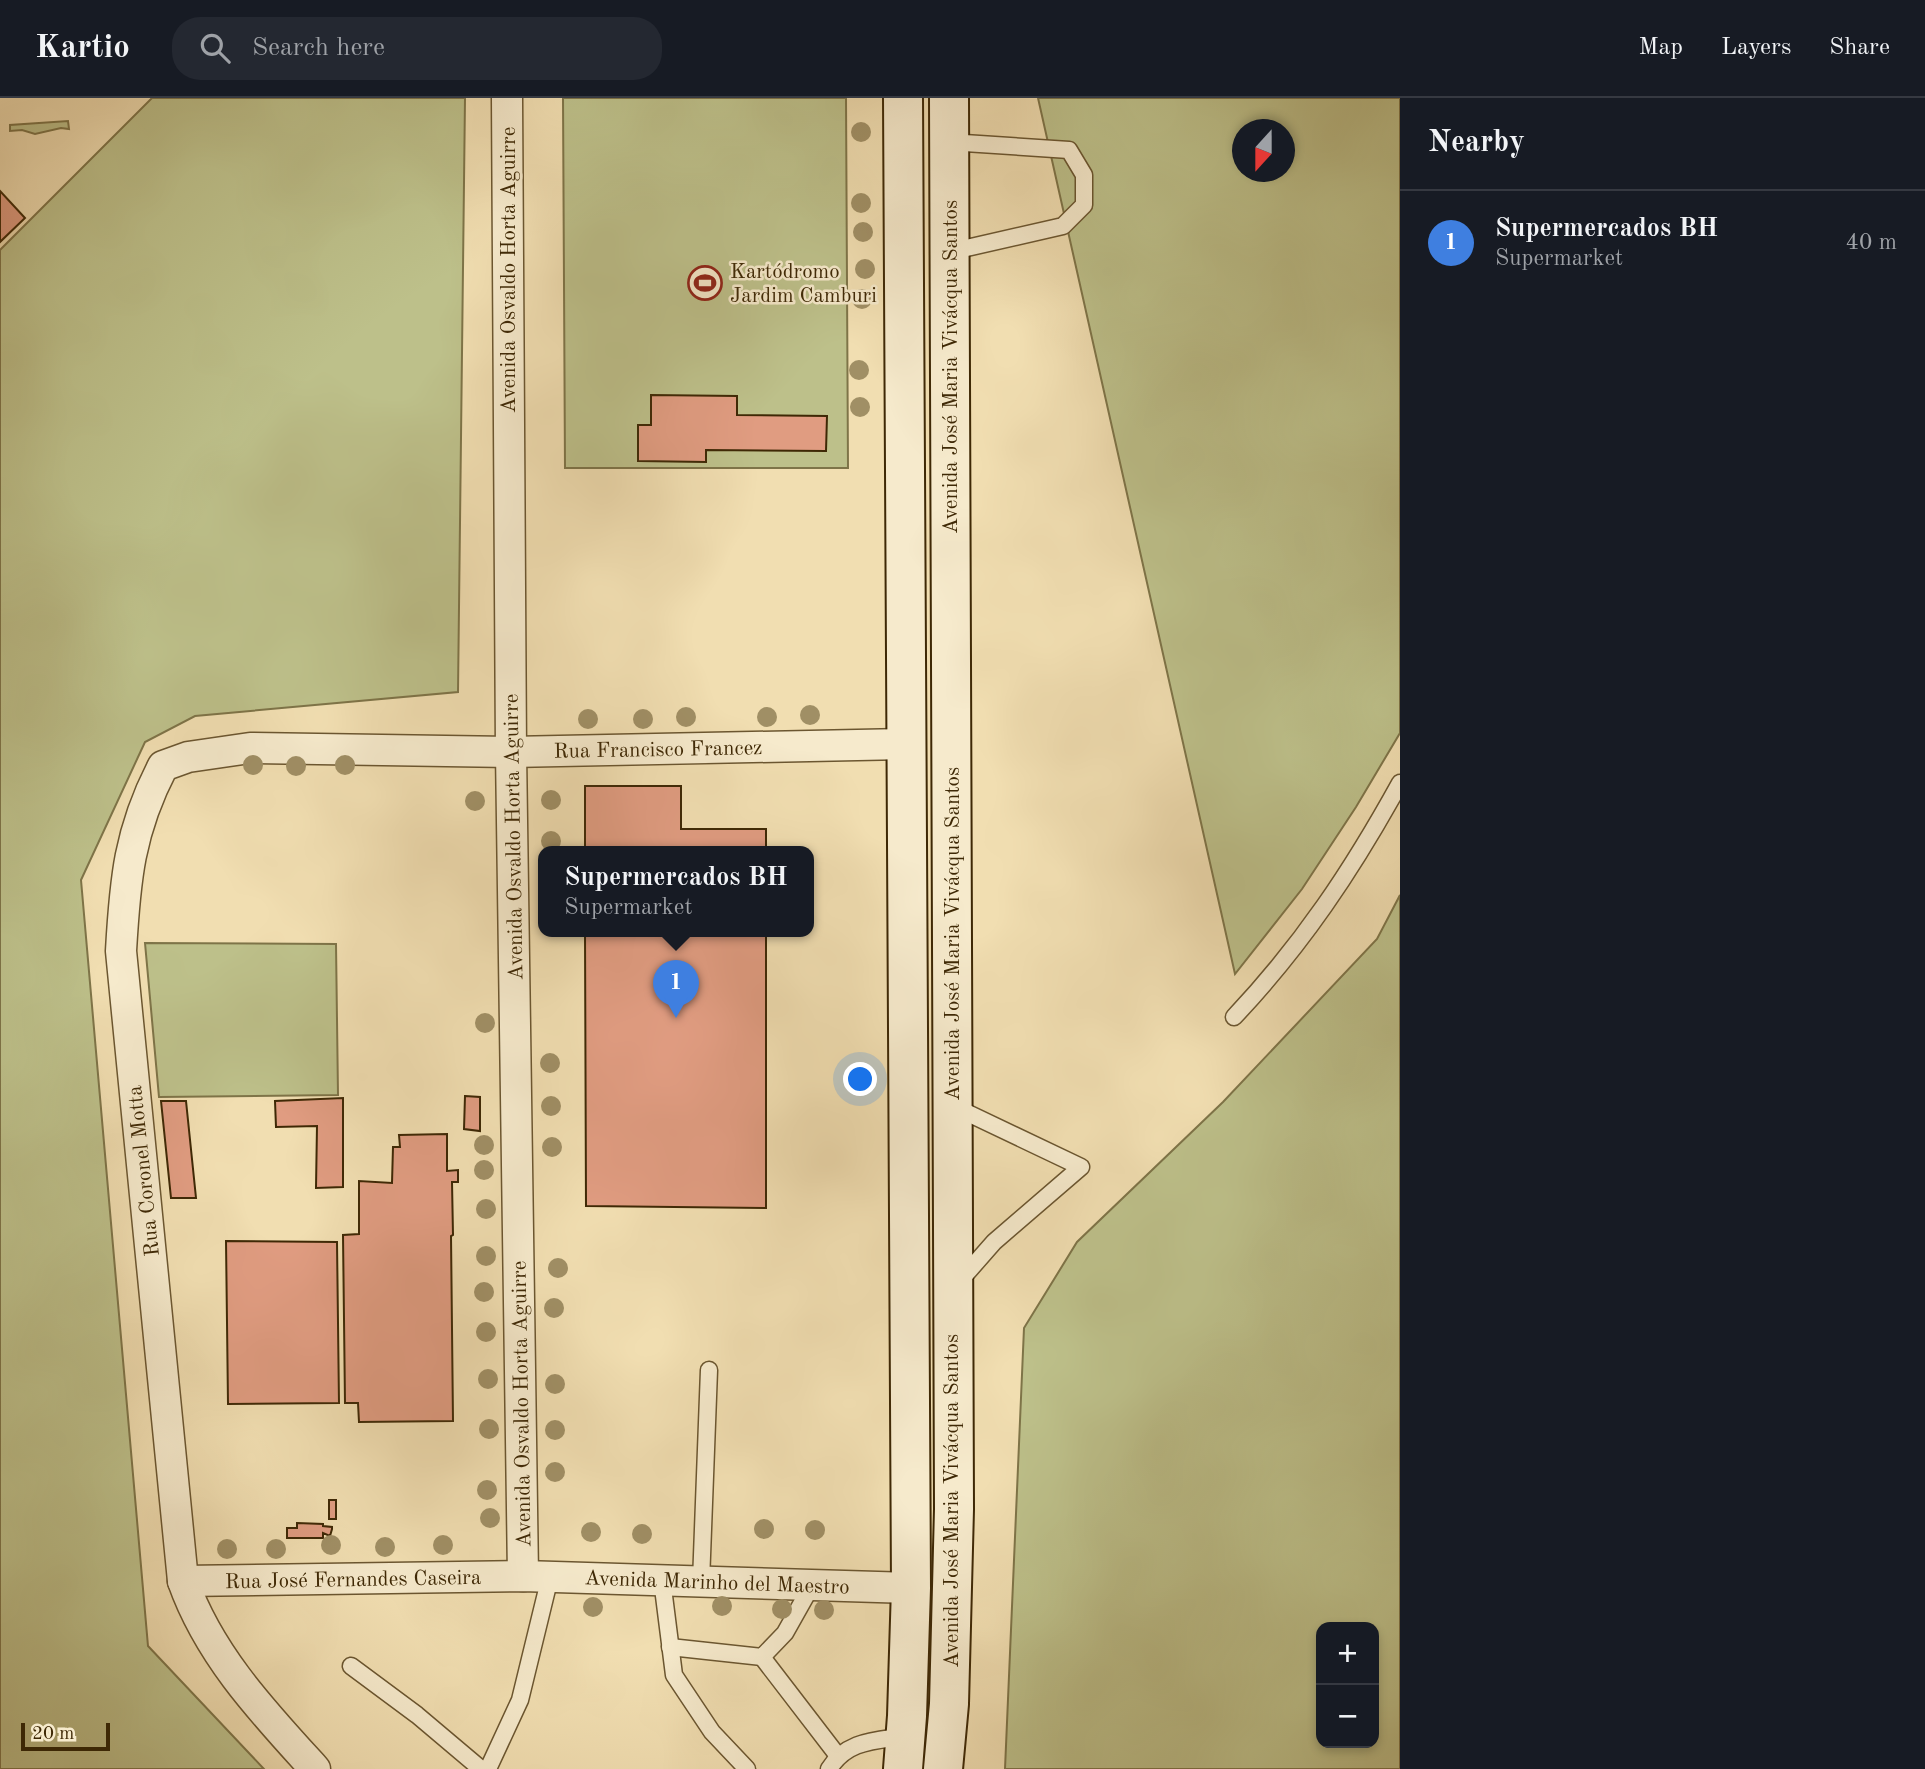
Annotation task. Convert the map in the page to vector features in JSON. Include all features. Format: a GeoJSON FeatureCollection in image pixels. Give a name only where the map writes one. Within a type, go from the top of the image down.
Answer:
{"type":"FeatureCollection","features":[{"type":"Feature","properties":{"kind":"main road","name":"Avenida José Maria Vivácqua Santos"},"geometry":{"type":"LineString","coordinates":[[903,98],[911,1588],[904,1753]]}},
{"type":"Feature","properties":{"kind":"main road","name":"Avenida José Maria Vivácqua Santos"},"geometry":{"type":"LineString","coordinates":[[943,1769],[949,1704],[954,1509],[949,98]]}},
{"type":"Feature","properties":{"kind":"street","name":"Avenida Osvaldo Horta Aguirre"},"geometry":{"type":"LineString","coordinates":[[507,98],[511,752],[536,1577]]}},
{"type":"Feature","properties":{"kind":"street","name":"Rua Francisco Francez"},"geometry":{"type":"LineString","coordinates":[[163,766],[174,760],[210,752],[250,748],[511,752],[905,744]]}},
{"type":"Feature","properties":{"kind":"street","name":"Rua Coronel Motta"},"geometry":{"type":"LineString","coordinates":[[163,766],[138,822],[130,853],[125,884],[121,951],[183,1581],[193,1609],[228,1666],[267,1716],[315,1769]]}},
{"type":"Feature","properties":{"kind":"street","name":"Avenida Marinho del Maestro"},"geometry":{"type":"LineString","coordinates":[[536,1577],[911,1588]]}},
{"type":"Feature","properties":{"kind":"street","name":"Rua José Fernandes Caseira"},"geometry":{"type":"LineString","coordinates":[[183,1581],[536,1577]]}},
{"type":"Feature","properties":{"kind":"lane"},"geometry":{"type":"LineString","coordinates":[[949,142],[1069,150],[1084,175],[1084,205],[1063,226],[949,252]]}},
{"type":"Feature","properties":{"kind":"lane"},"geometry":{"type":"LineString","coordinates":[[1234,1017],[1274,974],[1325,908],[1400,783]]}},
{"type":"Feature","properties":{"kind":"lane"},"geometry":{"type":"LineString","coordinates":[[952,1290],[994,1242],[1082,1167],[953,1106]]}},
{"type":"Feature","properties":{"kind":"lane"},"geometry":{"type":"LineString","coordinates":[[701,1582],[709,1370]]}},
{"type":"Feature","properties":{"kind":"lane"},"geometry":{"type":"LineString","coordinates":[[488,1769],[520,1700],[536,1577]]}},
{"type":"Feature","properties":{"kind":"lane"},"geometry":{"type":"LineString","coordinates":[[662,1580],[674,1675],[712,1732],[747,1769]]}},
{"type":"Feature","properties":{"kind":"lane"},"geometry":{"type":"LineString","coordinates":[[762,1657],[785,1633],[812,1585]]}},
{"type":"Feature","properties":{"kind":"lane"},"geometry":{"type":"LineString","coordinates":[[670,1647],[762,1657],[833,1762],[860,1743],[904,1753]]}},
{"type":"Feature","properties":{"kind":"lane"},"geometry":{"type":"LineString","coordinates":[[351,1666],[417,1715],[481,1769]]}},
{"type":"Feature","properties":{"kind":"green space"},"geometry":{"type":"Polygon","coordinates":[[[152,98],[465,98],[458,692],[195,716],[145,742],[81,880],[148,1646],[264,1769],[0,1769],[0,250],[152,98]]]}},
{"type":"Feature","properties":{"kind":"green space","name":"Kartódromo Jardim Camburi"},"geometry":{"type":"Polygon","coordinates":[[[563,98],[846,98],[848,468],[565,468],[563,98]]]}},
{"type":"Feature","properties":{"kind":"green space"},"geometry":{"type":"Polygon","coordinates":[[[1038,98],[1400,98],[1400,733],[1356,807],[1302,889],[1235,974],[1038,98]]]}},
{"type":"Feature","properties":{"kind":"green space"},"geometry":{"type":"Polygon","coordinates":[[[68,121],[69,129],[61,128],[35,134],[22,130],[10,131],[10,125],[68,121]]]}},
{"type":"Feature","properties":{"kind":"green space"},"geometry":{"type":"Polygon","coordinates":[[[1400,895],[1400,1769],[1005,1769],[1024,1328],[1077,1242],[1223,1102],[1377,939],[1400,895]]]}},
{"type":"Feature","properties":{"kind":"green space"},"geometry":{"type":"Polygon","coordinates":[[[145,943],[336,944],[338,1095],[159,1097],[145,943]]]}},
{"type":"Feature","properties":{"kind":"building"},"geometry":{"type":"Polygon","coordinates":[[[0,191],[25,218],[0,242],[0,191]]]}},
{"type":"Feature","properties":{"kind":"building"},"geometry":{"type":"Polygon","coordinates":[[[651,395],[737,396],[737,415],[827,416],[826,451],[706,450],[706,462],[638,461],[638,425],[651,425],[651,395]]]}},
{"type":"Feature","properties":{"kind":"building"},"geometry":{"type":"Polygon","coordinates":[[[585,786],[681,786],[681,829],[766,829],[766,846],[585,846],[585,786]]]}},
{"type":"Feature","properties":{"kind":"building"},"geometry":{"type":"Polygon","coordinates":[[[585,937],[766,937],[766,1208],[586,1206],[585,937]]]}},
{"type":"Feature","properties":{"kind":"building"},"geometry":{"type":"Polygon","coordinates":[[[465,1096],[480,1097],[480,1131],[464,1129],[465,1096]]]}},
{"type":"Feature","properties":{"kind":"building"},"geometry":{"type":"Polygon","coordinates":[[[343,1098],[343,1187],[316,1188],[317,1126],[276,1127],[275,1101],[343,1098]]]}},
{"type":"Feature","properties":{"kind":"building"},"geometry":{"type":"Polygon","coordinates":[[[161,1101],[186,1101],[196,1198],[171,1198],[161,1101]]]}},
{"type":"Feature","properties":{"kind":"building"},"geometry":{"type":"Polygon","coordinates":[[[447,1134],[447,1171],[458,1170],[458,1182],[452,1182],[453,1421],[359,1422],[358,1403],[345,1403],[343,1235],[359,1234],[359,1181],[392,1183],[393,1147],[400,1147],[399,1135],[447,1134]]]}},
{"type":"Feature","properties":{"kind":"building"},"geometry":{"type":"Polygon","coordinates":[[[226,1241],[337,1242],[339,1403],[228,1404],[226,1241]]]}},
{"type":"Feature","properties":{"kind":"building"},"geometry":{"type":"Polygon","coordinates":[[[329,1500],[336,1500],[336,1519],[329,1519],[329,1500]]]}},
{"type":"Feature","properties":{"kind":"building"},"geometry":{"type":"Polygon","coordinates":[[[297,1523],[323,1524],[332,1529],[330,1536],[323,1533],[323,1538],[287,1538],[287,1528],[297,1528],[297,1523]]]}},
{"type":"Feature","properties":{"kind":"place","name":"Kartódromo Jardim Camburi"},"geometry":{"type":"Point","coordinates":[705,283]}},
{"type":"Feature","properties":{"kind":"place","name":"Supermercados BH"},"geometry":{"type":"Point","coordinates":[676,1018]}}]}
